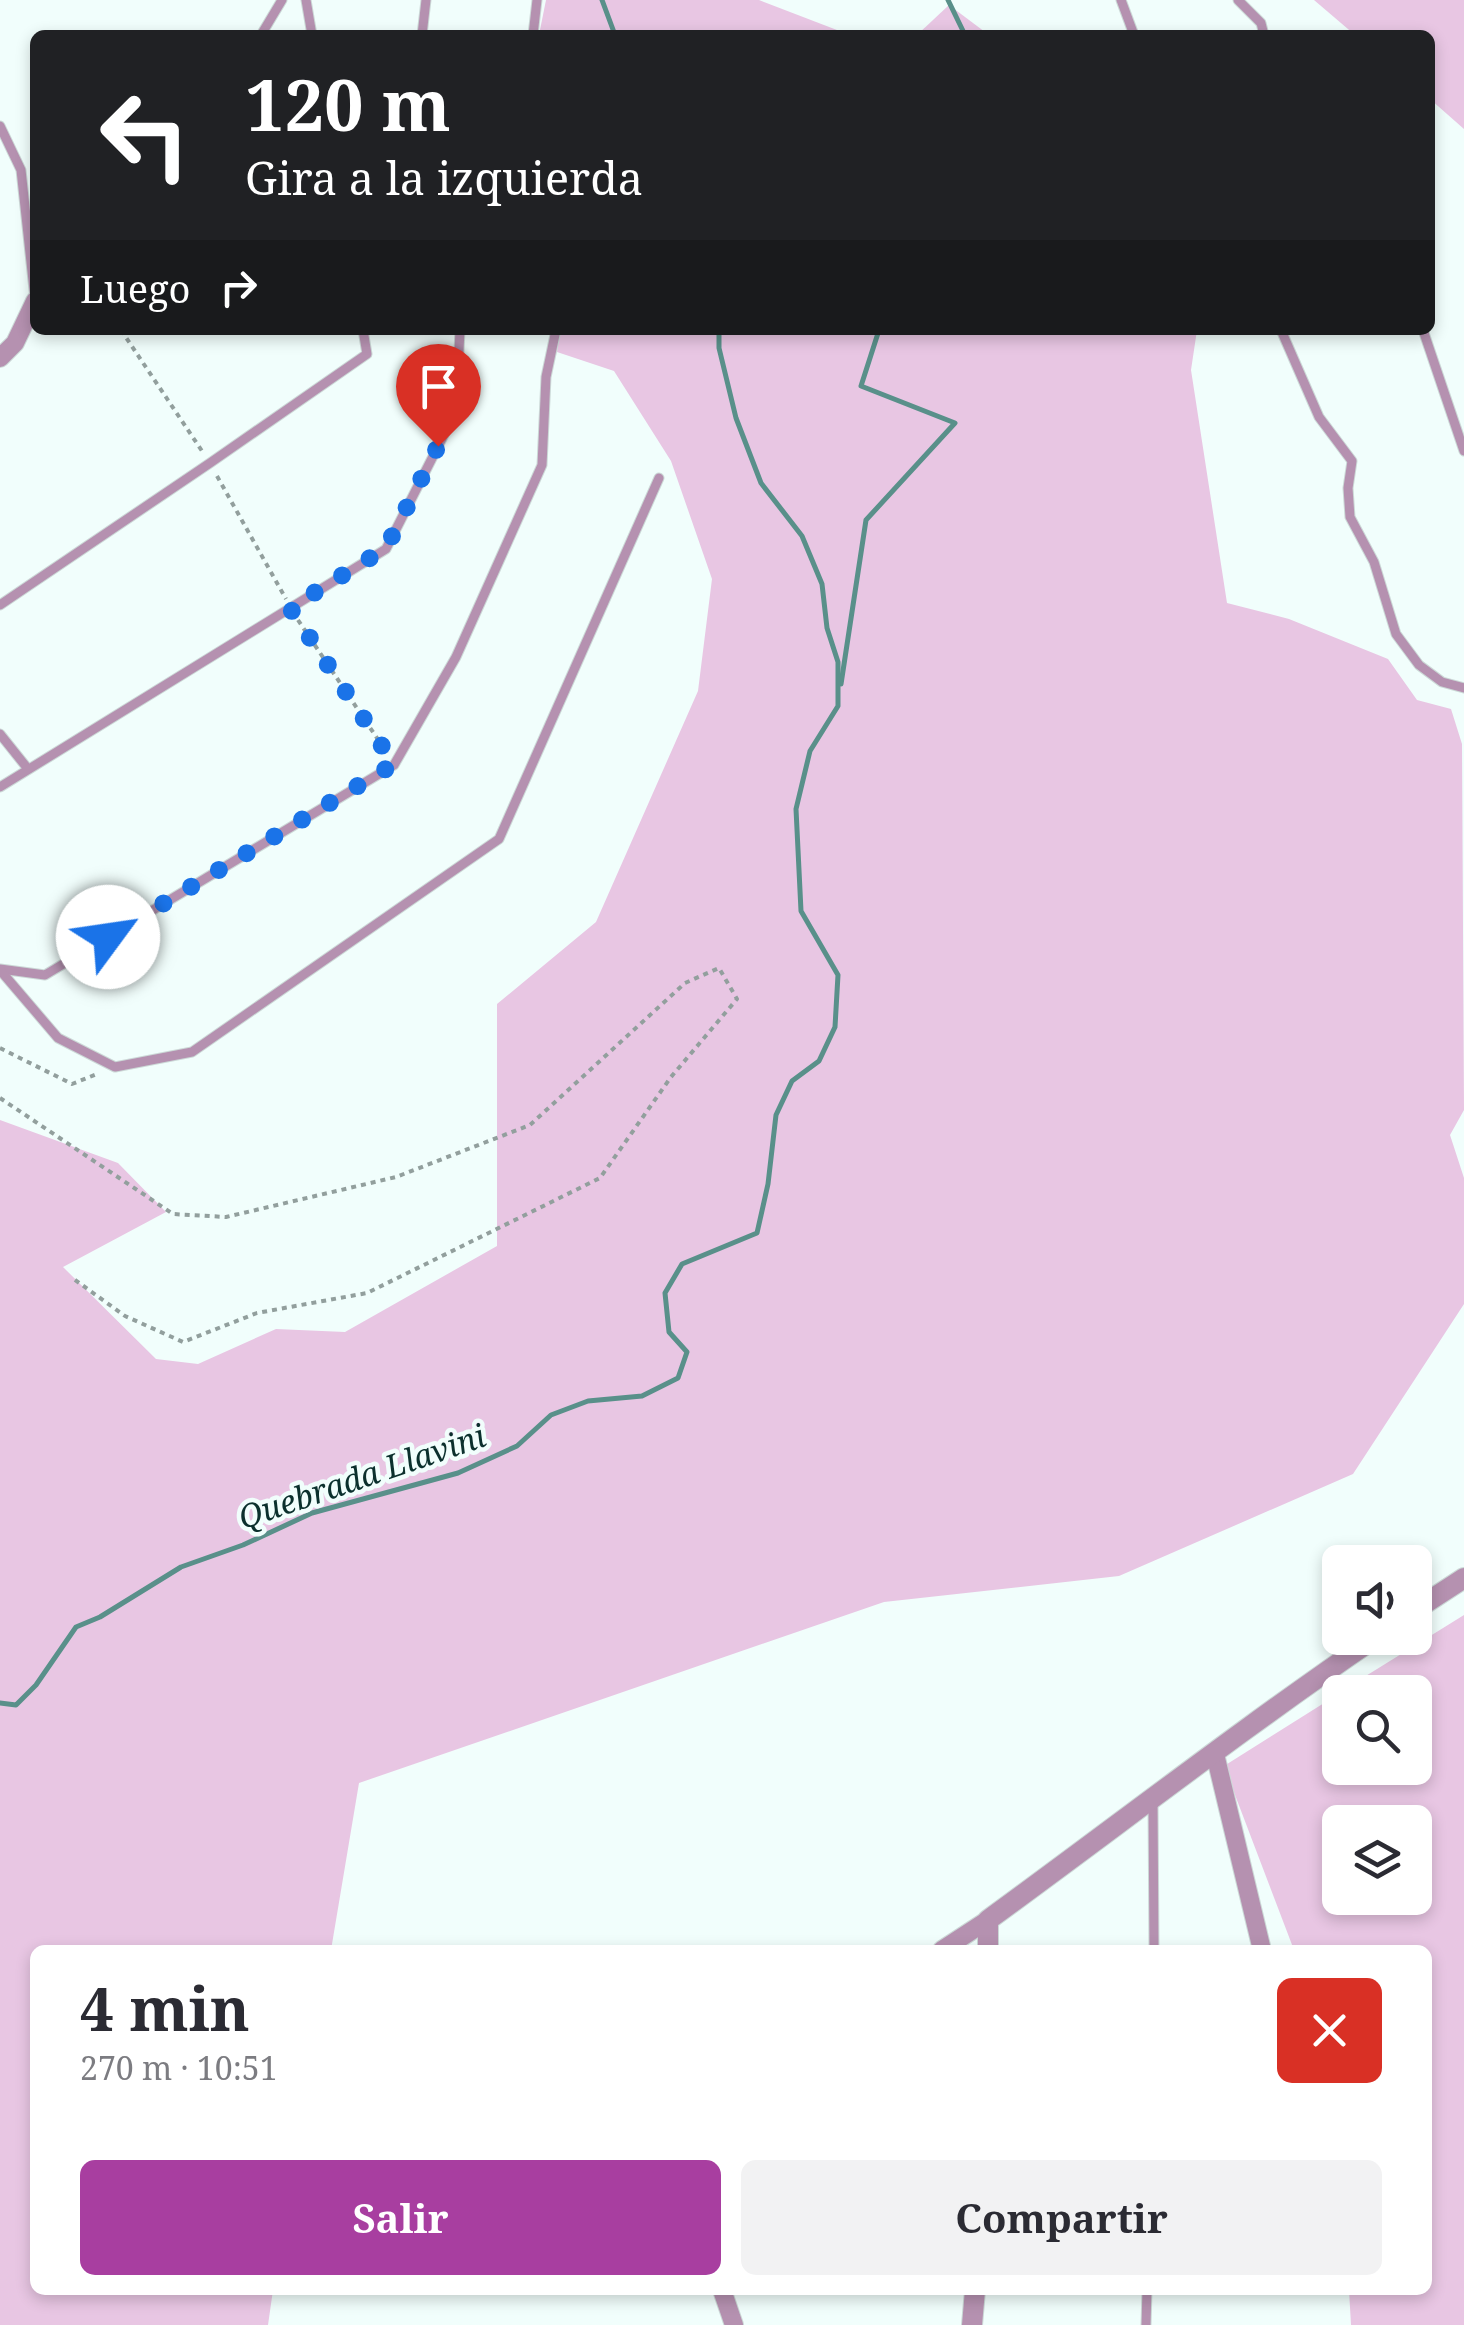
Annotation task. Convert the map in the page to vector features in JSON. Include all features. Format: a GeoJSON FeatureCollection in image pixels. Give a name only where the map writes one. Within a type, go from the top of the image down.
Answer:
{"type":"FeatureCollection","features":[{"type":"Feature","properties":{"kind":"street"},"geometry":{"type":"LineString","coordinates":[[0,358],[15,343],[30,311]]}},
{"type":"Feature","properties":{"kind":"street"},"geometry":{"type":"LineString","coordinates":[[1432,1599],[1464,1578]]}},
{"type":"Feature","properties":{"kind":"street"},"geometry":{"type":"LineString","coordinates":[[950,1945],[1349,1655]]}},
{"type":"Feature","properties":{"kind":"street"},"geometry":{"type":"LineString","coordinates":[[1215,1754],[1261,1945]]}},
{"type":"Feature","properties":{"kind":"street"},"geometry":{"type":"LineString","coordinates":[[988,1920],[988,1945]]}},
{"type":"Feature","properties":{"kind":"street"},"geometry":{"type":"LineString","coordinates":[[726,2295],[734,2325]]}},
{"type":"Feature","properties":{"kind":"street"},"geometry":{"type":"LineString","coordinates":[[972,2325],[975,2295]]}},
{"type":"Feature","properties":{"kind":"lane"},"geometry":{"type":"LineString","coordinates":[[264,30],[282,0]]}},
{"type":"Feature","properties":{"kind":"lane"},"geometry":{"type":"LineString","coordinates":[[306,0],[311,30]]}},
{"type":"Feature","properties":{"kind":"lane"},"geometry":{"type":"LineString","coordinates":[[423,30],[426,0]]}},
{"type":"Feature","properties":{"kind":"lane"},"geometry":{"type":"LineString","coordinates":[[533,30],[536,0]]}},
{"type":"Feature","properties":{"kind":"lane"},"geometry":{"type":"LineString","coordinates":[[1121,0],[1132,30]]}},
{"type":"Feature","properties":{"kind":"lane"},"geometry":{"type":"LineString","coordinates":[[1238,0],[1261,23],[1263,30]]}},
{"type":"Feature","properties":{"kind":"lane"},"geometry":{"type":"LineString","coordinates":[[0,126],[21,170],[30,254]]}},
{"type":"Feature","properties":{"kind":"lane"},"geometry":{"type":"LineString","coordinates":[[0,605],[367,354],[364,335]]}},
{"type":"Feature","properties":{"kind":"lane"},"geometry":{"type":"LineString","coordinates":[[0,786],[386,548],[456,412],[460,335]]}},
{"type":"Feature","properties":{"kind":"lane"},"geometry":{"type":"LineString","coordinates":[[0,970],[44,975],[394,764],[456,657],[542,465],[546,377],[555,335]]}},
{"type":"Feature","properties":{"kind":"lane"},"geometry":{"type":"LineString","coordinates":[[1283,335],[1318,417],[1352,460],[1348,488],[1350,517],[1374,562],[1396,634],[1419,666],[1442,682],[1464,688]]}},
{"type":"Feature","properties":{"kind":"lane"},"geometry":{"type":"LineString","coordinates":[[1425,335],[1464,452]]}},
{"type":"Feature","properties":{"kind":"lane"},"geometry":{"type":"LineString","coordinates":[[0,970],[58,1038],[115,1067],[192,1052],[499,839],[659,478]]}},
{"type":"Feature","properties":{"kind":"lane"},"geometry":{"type":"LineString","coordinates":[[0,734],[28,769]]}},
{"type":"Feature","properties":{"kind":"lane"},"geometry":{"type":"LineString","coordinates":[[1153,1800],[1154,1945]]}},
{"type":"Feature","properties":{"kind":"lane"},"geometry":{"type":"LineString","coordinates":[[1146,2325],[1148,2295]]}},
{"type":"Feature","properties":{"kind":"path"},"geometry":{"type":"LineString","coordinates":[[124,335],[210,464],[290,608],[394,764]]}},
{"type":"Feature","properties":{"kind":"path"},"geometry":{"type":"LineString","coordinates":[[0,1098],[174,1214],[226,1217],[396,1177],[530,1125],[685,983],[719,968],[737,998],[670,1077],[600,1178],[367,1293],[257,1313],[183,1342],[125,1316],[71,1278]]}},
{"type":"Feature","properties":{"kind":"path"},"geometry":{"type":"LineString","coordinates":[[0,1048],[72,1084],[115,1067]]}},
{"type":"Feature","properties":{"kind":"shaded area"},"geometry":{"type":"Polygon","coordinates":[[[546,0],[759,0],[837,30],[540,30],[546,0]]]}},
{"type":"Feature","properties":{"kind":"shaded area"},"geometry":{"type":"Polygon","coordinates":[[[1314,0],[1464,0],[1464,129],[1435,103],[1435,30],[1349,30],[1314,0]]]}},
{"type":"Feature","properties":{"kind":"shaded area"},"geometry":{"type":"Polygon","coordinates":[[[949,5],[982,30],[922,30],[949,5]]]}},
{"type":"Feature","properties":{"kind":"shaded area"},"geometry":{"type":"Polygon","coordinates":[[[559,335],[1196,335],[1191,370],[1227,603],[1289,619],[1388,659],[1417,700],[1451,709],[1462,744],[1464,1110],[1450,1135],[1464,1178],[1464,1304],[1353,1474],[1119,1576],[884,1602],[359,1783],[332,1945],[30,1945],[30,2295],[272,2295],[268,2325],[0,2325],[0,1120],[118,1163],[166,1212],[63,1267],[156,1359],[198,1364],[276,1329],[345,1332],[497,1246],[497,1004],[596,922],[698,691],[712,579],[671,461],[614,371],[557,352],[559,335]]]}},
{"type":"Feature","properties":{"kind":"shaded area"},"geometry":{"type":"Polygon","coordinates":[[[1464,1615],[1464,2325],[1351,2325],[1349,2295],[1432,2295],[1432,1945],[1292,1945],[1224,1766],[1322,1704],[1322,1785],[1432,1785],[1432,1675],[1367,1675],[1400,1655],[1432,1655],[1432,1635],[1464,1615]]]}},
{"type":"Feature","properties":{"kind":"waterway","name":"Quebrada Llavini"},"geometry":{"type":"LineString","coordinates":[[602,0],[613,30]]}},
{"type":"Feature","properties":{"kind":"waterway"},"geometry":{"type":"LineString","coordinates":[[948,0],[963,30]]}},
{"type":"Feature","properties":{"kind":"waterway","name":"Quebrada Llavini"},"geometry":{"type":"LineString","coordinates":[[0,1703],[16,1705],[36,1685],[76,1627],[100,1617],[181,1567],[243,1545],[312,1513],[458,1473],[517,1446],[551,1415],[588,1401],[642,1396],[678,1378],[687,1352],[669,1332],[665,1293],[682,1264],[757,1233],[768,1184],[776,1115],[792,1081],[819,1061],[835,1027],[838,975],[801,911],[796,809],[810,751],[838,706],[838,662],[827,628],[822,584],[802,536],[761,483],[736,418],[719,335]]}},
{"type":"Feature","properties":{"kind":"waterway"},"geometry":{"type":"LineString","coordinates":[[841,684],[866,520],[955,423],[861,386],[877,335]]}},
{"type":"Feature","properties":{"kind":"route"},"geometry":{"type":"LineString","coordinates":[[108,937],[394,764],[290,608],[386,548],[438,446]]}}]}
